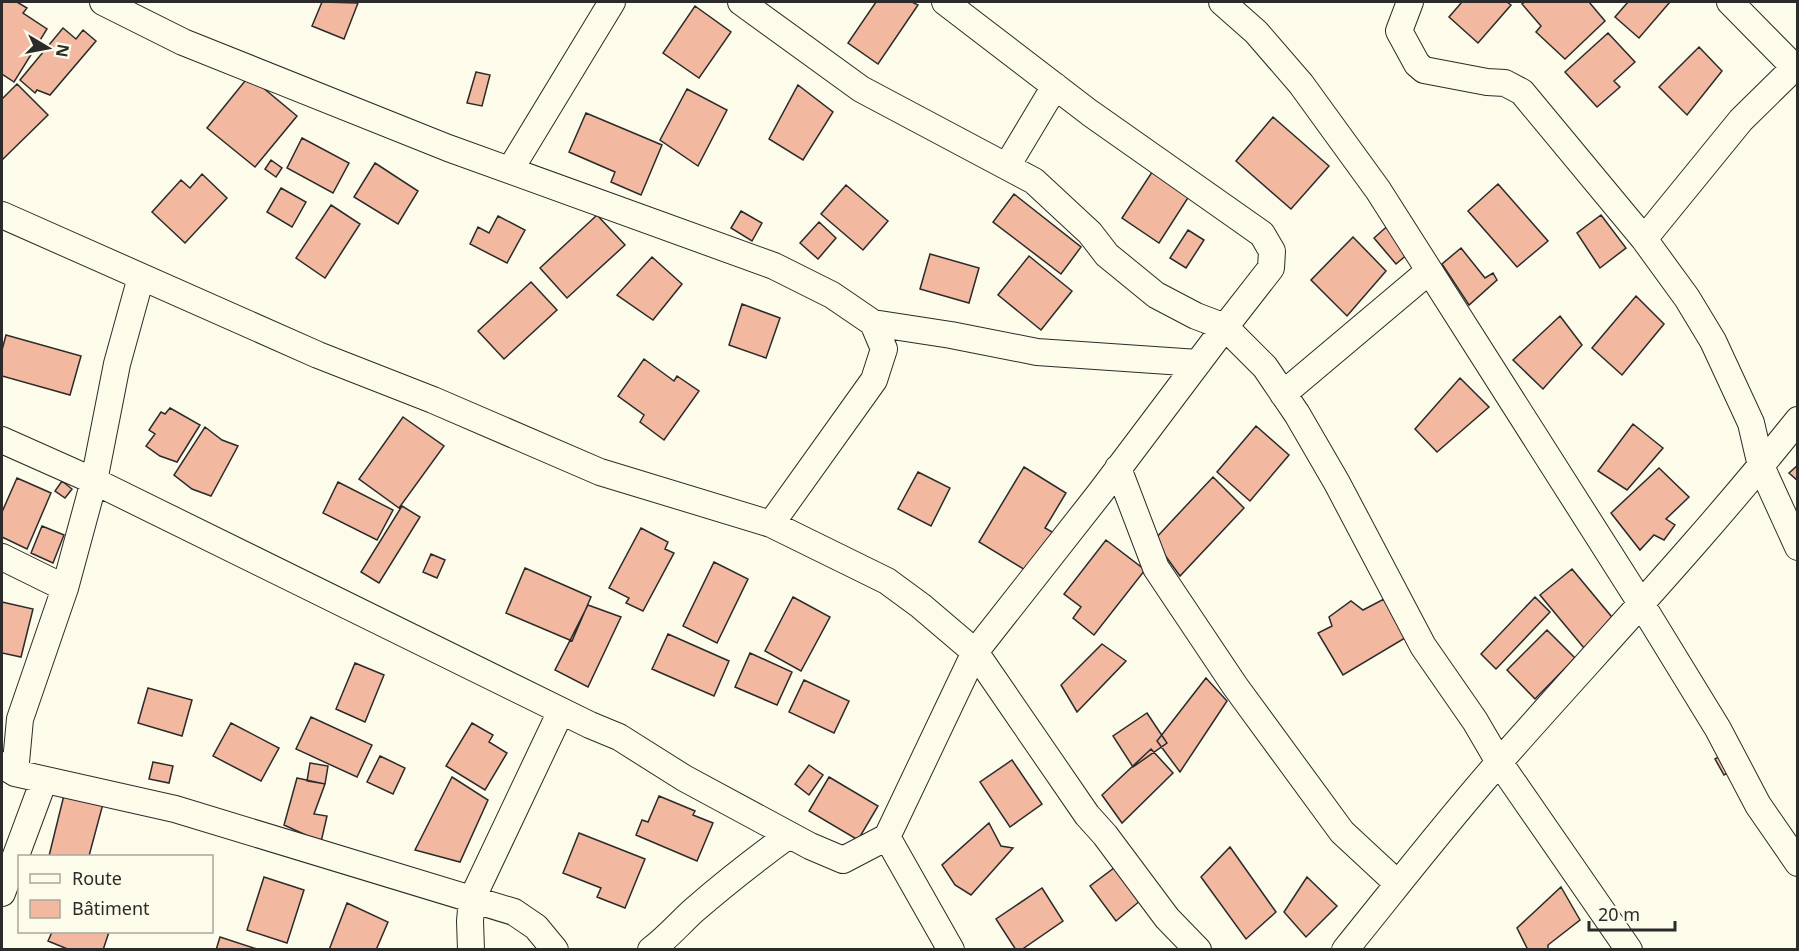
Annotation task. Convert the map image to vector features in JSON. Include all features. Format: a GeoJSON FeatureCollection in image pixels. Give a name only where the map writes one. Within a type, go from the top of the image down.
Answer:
{"type":"FeatureCollection","features":[{"type":"Feature","properties":{"kind":"street"},"geometry":{"type":"LineString","coordinates":[[103,2],[183,42],[448,148],[774,266],[832,295],[873,322],[1037,352],[1198,363]]}},
{"type":"Feature","properties":{"kind":"street"},"geometry":{"type":"LineString","coordinates":[[510,170],[612,2]]}},
{"type":"Feature","properties":{"kind":"street"},"geometry":{"type":"LineString","coordinates":[[741,2],[861,89],[1034,181],[1090,233],[1107,255],[1156,295],[1196,316],[1225,327],[1265,367],[1337,483],[1423,646],[1475,721],[1499,762],[1629,950]]}},
{"type":"Feature","properties":{"kind":"street"},"geometry":{"type":"LineString","coordinates":[[2,440],[94,481],[561,711],[619,736],[684,778],[789,835],[843,860],[887,837],[975,652],[1271,268],[1272,250],[1262,234],[1055,86],[945,2]]}},
{"type":"Feature","properties":{"kind":"street"},"geometry":{"type":"LineString","coordinates":[[1222,2],[1256,32],[1301,84],[1378,190],[1641,605],[1718,729],[1758,805],[1797,863]]}},
{"type":"Feature","properties":{"kind":"street"},"geometry":{"type":"LineString","coordinates":[[1410,2],[1399,31],[1417,64],[1424,70],[1487,82],[1505,83],[1522,92],[1644,239],[1688,298],[1713,341],[1751,423],[1761,466],[1797,547]]}},
{"type":"Feature","properties":{"kind":"street"},"geometry":{"type":"LineString","coordinates":[[1644,239],[1741,120],[1796,65],[1730,2]]}},
{"type":"Feature","properties":{"kind":"street"},"geometry":{"type":"LineString","coordinates":[[1007,166],[1055,86]]}},
{"type":"Feature","properties":{"kind":"street"},"geometry":{"type":"LineString","coordinates":[[2,214],[318,355],[433,400],[600,472],[771,524],[886,581],[921,606],[975,652],[1087,815],[1105,835],[1167,918],[1198,950]]}},
{"type":"Feature","properties":{"kind":"street"},"geometry":{"type":"LineString","coordinates":[[1283,394],[1429,271]]}},
{"type":"Feature","properties":{"kind":"street"},"geometry":{"type":"LineString","coordinates":[[141,277],[117,364],[94,481],[65,588],[20,718],[8,769],[44,780],[175,809],[514,912],[536,927],[555,950]]}},
{"type":"Feature","properties":{"kind":"street"},"geometry":{"type":"LineString","coordinates":[[771,524],[874,380],[884,349],[873,322]]}},
{"type":"Feature","properties":{"kind":"street"},"geometry":{"type":"LineString","coordinates":[[1345,950],[1499,762],[1641,605],[1761,466],[1797,420]]}},
{"type":"Feature","properties":{"kind":"street"},"geometry":{"type":"LineString","coordinates":[[1118,468],[1156,568],[1229,676],[1342,832],[1398,885]]}},
{"type":"Feature","properties":{"kind":"street"},"geometry":{"type":"LineString","coordinates":[[2,557],[65,588]]}},
{"type":"Feature","properties":{"kind":"street"},"geometry":{"type":"LineString","coordinates":[[471,950],[472,899],[561,711]]}},
{"type":"Feature","properties":{"kind":"street"},"geometry":{"type":"LineString","coordinates":[[2,892],[44,780]]}},
{"type":"Feature","properties":{"kind":"street"},"geometry":{"type":"LineString","coordinates":[[651,950],[735,875],[789,835]]}},
{"type":"Feature","properties":{"kind":"street"},"geometry":{"type":"LineString","coordinates":[[887,837],[951,950]]}},
{"type":"Feature","properties":{"kind":"building"},"geometry":{"type":"Polygon","coordinates":[[[2,2],[17,2],[27,8],[23,13],[47,29],[14,82],[2,74],[2,2]]]}},
{"type":"Feature","properties":{"kind":"building"},"geometry":{"type":"Polygon","coordinates":[[[322,2],[358,3],[344,39],[312,26],[322,2]]]}},
{"type":"Feature","properties":{"kind":"building"},"geometry":{"type":"Polygon","coordinates":[[[876,2],[912,2],[918,5],[878,64],[848,43],[876,2]]]}},
{"type":"Feature","properties":{"kind":"building"},"geometry":{"type":"Polygon","coordinates":[[[1462,2],[1507,2],[1511,5],[1478,43],[1449,17],[1462,2]]]}},
{"type":"Feature","properties":{"kind":"building"},"geometry":{"type":"Polygon","coordinates":[[[1525,2],[1589,2],[1605,21],[1565,59],[1536,32],[1541,26],[1522,4],[1525,2]]]}},
{"type":"Feature","properties":{"kind":"building"},"geometry":{"type":"Polygon","coordinates":[[[1628,2],[1670,2],[1639,38],[1615,17],[1628,2]]]}},
{"type":"Feature","properties":{"kind":"building"},"geometry":{"type":"Polygon","coordinates":[[[695,6],[731,32],[699,78],[663,53],[695,6]]]}},
{"type":"Feature","properties":{"kind":"building"},"geometry":{"type":"Polygon","coordinates":[[[63,28],[76,39],[83,30],[96,41],[50,95],[37,90],[35,93],[20,80],[63,28]]]}},
{"type":"Feature","properties":{"kind":"building"},"geometry":{"type":"Polygon","coordinates":[[[1608,33],[1635,62],[1614,81],[1620,87],[1597,107],[1565,72],[1608,33]]]}},
{"type":"Feature","properties":{"kind":"building"},"geometry":{"type":"Polygon","coordinates":[[[1699,47],[1722,71],[1687,115],[1659,87],[1699,47]]]}},
{"type":"Feature","properties":{"kind":"building"},"geometry":{"type":"Polygon","coordinates":[[[476,72],[490,75],[482,106],[467,103],[476,72]]]}},
{"type":"Feature","properties":{"kind":"building"},"geometry":{"type":"Polygon","coordinates":[[[249,76],[297,116],[255,167],[207,128],[249,76]]]}},
{"type":"Feature","properties":{"kind":"building"},"geometry":{"type":"Polygon","coordinates":[[[17,84],[48,115],[2,160],[2,99],[17,84]]]}},
{"type":"Feature","properties":{"kind":"building"},"geometry":{"type":"Polygon","coordinates":[[[798,85],[833,112],[803,160],[769,139],[798,85]]]}},
{"type":"Feature","properties":{"kind":"building"},"geometry":{"type":"Polygon","coordinates":[[[687,89],[727,110],[698,166],[660,140],[687,89]]]}},
{"type":"Feature","properties":{"kind":"building"},"geometry":{"type":"Polygon","coordinates":[[[586,113],[662,145],[641,195],[611,182],[615,172],[569,152],[586,113]]]}},
{"type":"Feature","properties":{"kind":"building"},"geometry":{"type":"Polygon","coordinates":[[[1273,117],[1329,166],[1291,209],[1236,161],[1273,117]]]}},
{"type":"Feature","properties":{"kind":"building"},"geometry":{"type":"Polygon","coordinates":[[[302,138],[349,163],[333,193],[287,168],[302,138]]]}},
{"type":"Feature","properties":{"kind":"building"},"geometry":{"type":"Polygon","coordinates":[[[271,160],[282,168],[276,177],[265,169],[271,160]]]}},
{"type":"Feature","properties":{"kind":"building"},"geometry":{"type":"Polygon","coordinates":[[[375,163],[418,191],[398,224],[354,197],[375,163]]]}},
{"type":"Feature","properties":{"kind":"building"},"geometry":{"type":"Polygon","coordinates":[[[1156,166],[1193,190],[1159,243],[1122,218],[1156,166]]]}},
{"type":"Feature","properties":{"kind":"building"},"geometry":{"type":"Polygon","coordinates":[[[202,174],[227,198],[185,243],[152,212],[181,180],[190,188],[202,174]]]}},
{"type":"Feature","properties":{"kind":"building"},"geometry":{"type":"Polygon","coordinates":[[[1498,184],[1548,241],[1517,267],[1468,211],[1498,184]]]}},
{"type":"Feature","properties":{"kind":"building"},"geometry":{"type":"Polygon","coordinates":[[[846,185],[888,221],[863,250],[821,214],[846,185]]]}},
{"type":"Feature","properties":{"kind":"building"},"geometry":{"type":"Polygon","coordinates":[[[281,188],[306,202],[292,227],[267,212],[281,188]]]}},
{"type":"Feature","properties":{"kind":"building"},"geometry":{"type":"Polygon","coordinates":[[[1014,194],[1081,247],[1061,274],[993,222],[1014,194]]]}},
{"type":"Feature","properties":{"kind":"building"},"geometry":{"type":"Polygon","coordinates":[[[331,205],[360,224],[325,278],[296,258],[331,205]]]}},
{"type":"Feature","properties":{"kind":"building"},"geometry":{"type":"Polygon","coordinates":[[[741,211],[762,223],[752,241],[731,228],[741,211]]]}},
{"type":"Feature","properties":{"kind":"building"},"geometry":{"type":"Polygon","coordinates":[[[597,215],[625,245],[567,298],[540,268],[597,215]]]}},
{"type":"Feature","properties":{"kind":"building"},"geometry":{"type":"Polygon","coordinates":[[[1601,215],[1626,248],[1600,268],[1577,233],[1601,215]]]}},
{"type":"Feature","properties":{"kind":"building"},"geometry":{"type":"Polygon","coordinates":[[[498,216],[525,230],[507,263],[470,244],[478,227],[489,233],[498,216]]]}},
{"type":"Feature","properties":{"kind":"building"},"geometry":{"type":"Polygon","coordinates":[[[819,222],[836,238],[818,259],[800,243],[819,222]]]}},
{"type":"Feature","properties":{"kind":"building"},"geometry":{"type":"Polygon","coordinates":[[[1392,222],[1415,248],[1396,264],[1374,238],[1392,222]]]}},
{"type":"Feature","properties":{"kind":"building"},"geometry":{"type":"Polygon","coordinates":[[[1188,230],[1204,240],[1186,268],[1170,258],[1188,230]]]}},
{"type":"Feature","properties":{"kind":"building"},"geometry":{"type":"Polygon","coordinates":[[[1353,237],[1386,271],[1347,316],[1311,280],[1353,237]]]}},
{"type":"Feature","properties":{"kind":"building"},"geometry":{"type":"Polygon","coordinates":[[[1461,248],[1485,278],[1493,273],[1497,280],[1469,305],[1442,264],[1461,248]]]}},
{"type":"Feature","properties":{"kind":"building"},"geometry":{"type":"Polygon","coordinates":[[[930,254],[979,268],[969,303],[920,289],[930,254]]]}},
{"type":"Feature","properties":{"kind":"building"},"geometry":{"type":"Polygon","coordinates":[[[1029,256],[1072,291],[1041,330],[998,295],[1029,256]]]}},
{"type":"Feature","properties":{"kind":"building"},"geometry":{"type":"Polygon","coordinates":[[[652,257],[682,284],[653,320],[617,295],[652,257]]]}},
{"type":"Feature","properties":{"kind":"building"},"geometry":{"type":"Polygon","coordinates":[[[531,282],[557,310],[504,359],[478,331],[531,282]]]}},
{"type":"Feature","properties":{"kind":"building"},"geometry":{"type":"Polygon","coordinates":[[[1636,296],[1664,324],[1622,375],[1592,348],[1636,296]]]}},
{"type":"Feature","properties":{"kind":"building"},"geometry":{"type":"Polygon","coordinates":[[[742,304],[780,318],[766,358],[729,345],[742,304]]]}},
{"type":"Feature","properties":{"kind":"building"},"geometry":{"type":"Polygon","coordinates":[[[1560,316],[1582,345],[1543,389],[1513,360],[1560,316]]]}},
{"type":"Feature","properties":{"kind":"building"},"geometry":{"type":"Polygon","coordinates":[[[6,335],[81,356],[70,395],[2,376],[2,350],[6,335]]]}},
{"type":"Feature","properties":{"kind":"building"},"geometry":{"type":"Polygon","coordinates":[[[644,359],[674,381],[677,376],[699,391],[664,440],[640,422],[644,415],[618,396],[644,359]]]}},
{"type":"Feature","properties":{"kind":"building"},"geometry":{"type":"Polygon","coordinates":[[[1460,378],[1489,407],[1437,452],[1415,429],[1460,378]]]}},
{"type":"Feature","properties":{"kind":"building"},"geometry":{"type":"Polygon","coordinates":[[[170,408],[200,425],[177,462],[160,456],[146,446],[155,434],[149,430],[161,412],[165,414],[170,408]]]}},
{"type":"Feature","properties":{"kind":"building"},"geometry":{"type":"Polygon","coordinates":[[[403,417],[444,446],[399,508],[359,479],[403,417]]]}},
{"type":"Feature","properties":{"kind":"building"},"geometry":{"type":"Polygon","coordinates":[[[1633,424],[1663,448],[1627,490],[1598,471],[1633,424]]]}},
{"type":"Feature","properties":{"kind":"building"},"geometry":{"type":"Polygon","coordinates":[[[1256,426],[1289,455],[1250,501],[1217,472],[1256,426]]]}},
{"type":"Feature","properties":{"kind":"building"},"geometry":{"type":"Polygon","coordinates":[[[205,427],[222,440],[238,446],[211,496],[192,489],[174,475],[205,427]]]}},
{"type":"Feature","properties":{"kind":"building"},"geometry":{"type":"Polygon","coordinates":[[[1798,465],[1798,481],[1789,473],[1798,465]]]}},
{"type":"Feature","properties":{"kind":"building"},"geometry":{"type":"Polygon","coordinates":[[[1024,467],[1066,493],[1045,528],[1054,533],[1030,573],[979,542],[1024,467]]]}},
{"type":"Feature","properties":{"kind":"building"},"geometry":{"type":"Polygon","coordinates":[[[1659,468],[1689,497],[1666,519],[1675,525],[1664,540],[1654,535],[1640,550],[1611,513],[1659,468]]]}},
{"type":"Feature","properties":{"kind":"building"},"geometry":{"type":"Polygon","coordinates":[[[918,472],[950,488],[931,526],[898,509],[918,472]]]}},
{"type":"Feature","properties":{"kind":"building"},"geometry":{"type":"Polygon","coordinates":[[[1213,477],[1244,508],[1180,576],[1154,540],[1213,477]]]}},
{"type":"Feature","properties":{"kind":"building"},"geometry":{"type":"Polygon","coordinates":[[[17,478],[51,493],[27,549],[2,537],[2,512],[17,478]]]}},
{"type":"Feature","properties":{"kind":"building"},"geometry":{"type":"Polygon","coordinates":[[[62,481],[72,489],[65,498],[55,491],[62,481]]]}},
{"type":"Feature","properties":{"kind":"building"},"geometry":{"type":"Polygon","coordinates":[[[338,482],[393,510],[377,540],[323,513],[338,482]]]}},
{"type":"Feature","properties":{"kind":"building"},"geometry":{"type":"Polygon","coordinates":[[[402,506],[420,517],[379,583],[361,572],[402,506]]]}},
{"type":"Feature","properties":{"kind":"building"},"geometry":{"type":"Polygon","coordinates":[[[42,526],[64,535],[53,563],[31,553],[42,526]]]}},
{"type":"Feature","properties":{"kind":"building"},"geometry":{"type":"Polygon","coordinates":[[[641,528],[668,542],[665,549],[674,553],[643,611],[626,603],[629,598],[609,588],[641,528]]]}},
{"type":"Feature","properties":{"kind":"building"},"geometry":{"type":"Polygon","coordinates":[[[1106,540],[1145,570],[1094,635],[1073,618],[1081,607],[1064,594],[1106,540]]]}},
{"type":"Feature","properties":{"kind":"building"},"geometry":{"type":"Polygon","coordinates":[[[431,554],[445,560],[437,578],[423,572],[431,554]]]}},
{"type":"Feature","properties":{"kind":"building"},"geometry":{"type":"Polygon","coordinates":[[[714,562],[748,579],[717,643],[683,626],[714,562]]]}},
{"type":"Feature","properties":{"kind":"building"},"geometry":{"type":"Polygon","coordinates":[[[525,568],[591,597],[572,641],[506,613],[525,568]]]}},
{"type":"Feature","properties":{"kind":"building"},"geometry":{"type":"Polygon","coordinates":[[[1572,569],[1616,622],[1584,648],[1540,595],[1572,569]]]}},
{"type":"Feature","properties":{"kind":"building"},"geometry":{"type":"Polygon","coordinates":[[[793,597],[830,617],[801,671],[765,651],[793,597]]]}},
{"type":"Feature","properties":{"kind":"building"},"geometry":{"type":"Polygon","coordinates":[[[1535,597],[1550,612],[1496,669],[1481,654],[1535,597]]]}},
{"type":"Feature","properties":{"kind":"building"},"geometry":{"type":"Polygon","coordinates":[[[1384,599],[1405,638],[1343,675],[1318,633],[1332,626],[1329,617],[1351,601],[1363,610],[1384,599]]]}},
{"type":"Feature","properties":{"kind":"building"},"geometry":{"type":"Polygon","coordinates":[[[2,602],[33,609],[21,657],[2,653],[2,602]]]}},
{"type":"Feature","properties":{"kind":"building"},"geometry":{"type":"Polygon","coordinates":[[[588,605],[621,617],[588,687],[555,670],[588,605]]]}},
{"type":"Feature","properties":{"kind":"building"},"geometry":{"type":"Polygon","coordinates":[[[1547,630],[1575,658],[1535,699],[1507,670],[1547,630]]]}},
{"type":"Feature","properties":{"kind":"building"},"geometry":{"type":"Polygon","coordinates":[[[668,634],[729,661],[714,696],[652,669],[668,634]]]}},
{"type":"Feature","properties":{"kind":"building"},"geometry":{"type":"Polygon","coordinates":[[[1102,644],[1126,661],[1077,712],[1061,685],[1102,644]]]}},
{"type":"Feature","properties":{"kind":"building"},"geometry":{"type":"Polygon","coordinates":[[[750,653],[792,672],[777,705],[735,687],[750,653]]]}},
{"type":"Feature","properties":{"kind":"building"},"geometry":{"type":"Polygon","coordinates":[[[355,663],[384,675],[365,722],[336,709],[355,663]]]}},
{"type":"Feature","properties":{"kind":"building"},"geometry":{"type":"Polygon","coordinates":[[[1206,678],[1227,701],[1180,772],[1157,741],[1206,678]]]}},
{"type":"Feature","properties":{"kind":"building"},"geometry":{"type":"Polygon","coordinates":[[[804,680],[849,701],[834,733],[789,712],[804,680]]]}},
{"type":"Feature","properties":{"kind":"building"},"geometry":{"type":"Polygon","coordinates":[[[148,688],[192,700],[182,736],[138,723],[148,688]]]}},
{"type":"Feature","properties":{"kind":"building"},"geometry":{"type":"Polygon","coordinates":[[[1147,713],[1167,743],[1133,767],[1113,736],[1147,713]]]}},
{"type":"Feature","properties":{"kind":"building"},"geometry":{"type":"Polygon","coordinates":[[[311,717],[372,745],[357,777],[296,749],[311,717]]]}},
{"type":"Feature","properties":{"kind":"building"},"geometry":{"type":"Polygon","coordinates":[[[231,723],[279,748],[261,781],[213,756],[231,723]]]}},
{"type":"Feature","properties":{"kind":"building"},"geometry":{"type":"Polygon","coordinates":[[[472,723],[493,735],[489,742],[507,753],[485,790],[446,766],[472,723]]]}},
{"type":"Feature","properties":{"kind":"building"},"geometry":{"type":"Polygon","coordinates":[[[1151,749],[1173,773],[1122,823],[1102,795],[1151,749]]]}},
{"type":"Feature","properties":{"kind":"building"},"geometry":{"type":"Polygon","coordinates":[[[1728,751],[1738,767],[1724,775],[1715,759],[1728,751]]]}},
{"type":"Feature","properties":{"kind":"building"},"geometry":{"type":"Polygon","coordinates":[[[380,756],[405,768],[393,794],[367,782],[380,756]]]}},
{"type":"Feature","properties":{"kind":"building"},"geometry":{"type":"Polygon","coordinates":[[[1012,760],[1042,804],[1010,827],[980,782],[1012,760]]]}},
{"type":"Feature","properties":{"kind":"building"},"geometry":{"type":"Polygon","coordinates":[[[153,762],[173,766],[169,783],[149,779],[153,762]]]}},
{"type":"Feature","properties":{"kind":"building"},"geometry":{"type":"Polygon","coordinates":[[[310,763],[328,766],[325,784],[307,781],[310,763]]]}},
{"type":"Feature","properties":{"kind":"building"},"geometry":{"type":"Polygon","coordinates":[[[809,765],[823,775],[809,795],[795,784],[809,765]]]}},
{"type":"Feature","properties":{"kind":"building"},"geometry":{"type":"Polygon","coordinates":[[[452,777],[488,800],[460,862],[415,850],[452,777]]]}},
{"type":"Feature","properties":{"kind":"building"},"geometry":{"type":"Polygon","coordinates":[[[829,777],[878,806],[858,840],[809,811],[829,777]]]}},
{"type":"Feature","properties":{"kind":"building"},"geometry":{"type":"Polygon","coordinates":[[[297,778],[325,784],[314,814],[327,816],[321,842],[284,825],[297,778]]]}},
{"type":"Feature","properties":{"kind":"building"},"geometry":{"type":"Polygon","coordinates":[[[65,791],[104,800],[89,855],[49,855],[65,791]]]}},
{"type":"Feature","properties":{"kind":"building"},"geometry":{"type":"Polygon","coordinates":[[[659,796],[695,811],[693,815],[713,823],[697,861],[636,835],[642,820],[648,822],[659,796]]]}},
{"type":"Feature","properties":{"kind":"building"},"geometry":{"type":"Polygon","coordinates":[[[989,823],[1001,846],[1013,848],[971,895],[955,885],[942,865],[989,823]]]}},
{"type":"Feature","properties":{"kind":"building"},"geometry":{"type":"Polygon","coordinates":[[[579,833],[645,859],[625,908],[597,897],[601,888],[563,873],[579,833]]]}},
{"type":"Feature","properties":{"kind":"building"},"geometry":{"type":"Polygon","coordinates":[[[1230,847],[1276,912],[1246,939],[1201,877],[1230,847]]]}},
{"type":"Feature","properties":{"kind":"building"},"geometry":{"type":"Polygon","coordinates":[[[1114,868],[1141,900],[1116,921],[1090,886],[1114,868]]]}},
{"type":"Feature","properties":{"kind":"building"},"geometry":{"type":"Polygon","coordinates":[[[264,877],[304,890],[287,943],[247,930],[264,877]]]}},
{"type":"Feature","properties":{"kind":"building"},"geometry":{"type":"Polygon","coordinates":[[[1307,877],[1337,906],[1306,937],[1284,912],[1307,877]]]}},
{"type":"Feature","properties":{"kind":"building"},"geometry":{"type":"Polygon","coordinates":[[[1561,887],[1580,920],[1548,945],[1548,950],[1528,950],[1517,928],[1561,887]]]}},
{"type":"Feature","properties":{"kind":"building"},"geometry":{"type":"Polygon","coordinates":[[[1042,888],[1063,921],[1021,950],[1016,950],[996,919],[1042,888]]]}},
{"type":"Feature","properties":{"kind":"building"},"geometry":{"type":"Polygon","coordinates":[[[347,903],[388,922],[376,950],[329,950],[347,903]]]}},
{"type":"Feature","properties":{"kind":"building"},"geometry":{"type":"Polygon","coordinates":[[[52,933],[109,933],[103,950],[70,950],[48,941],[52,933]]]}},
{"type":"Feature","properties":{"kind":"building"},"geometry":{"type":"Polygon","coordinates":[[[220,937],[257,949],[257,950],[216,950],[220,937]]]}}]}
